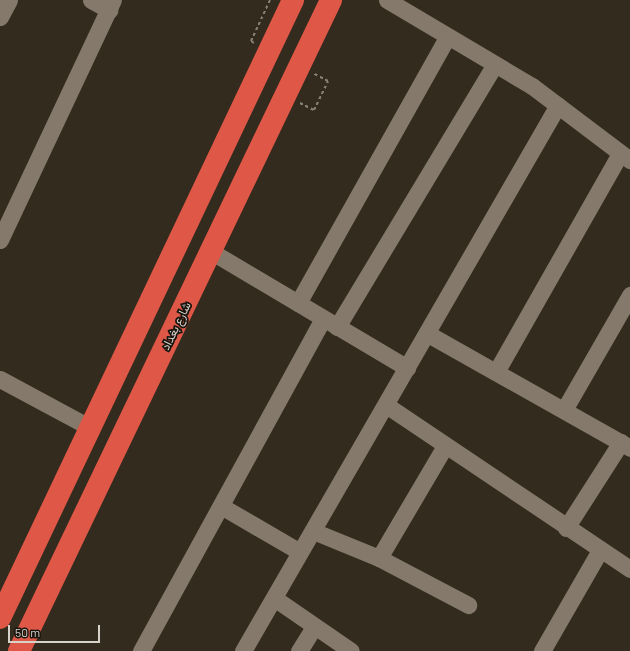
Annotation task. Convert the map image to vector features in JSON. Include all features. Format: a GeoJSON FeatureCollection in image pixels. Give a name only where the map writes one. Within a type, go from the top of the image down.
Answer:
{"type":"FeatureCollection","features":[{"type":"Feature","properties":{"kind":"highway"},"geometry":{"type":"LineString","coordinates":[[0,618],[89,427],[293,0]]}},
{"type":"Feature","properties":{"kind":"highway","name":"شارع بغداد"},"geometry":{"type":"LineString","coordinates":[[19,651],[212,252],[331,0]]}},
{"type":"Feature","properties":{"kind":"street"},"geometry":{"type":"LineString","coordinates":[[0,17],[9,0]]}},
{"type":"Feature","properties":{"kind":"street"},"geometry":{"type":"LineString","coordinates":[[0,240],[111,5],[91,0]]}},
{"type":"Feature","properties":{"kind":"street"},"geometry":{"type":"LineString","coordinates":[[387,0],[494,66],[532,86],[558,104],[625,157],[496,372]]}},
{"type":"Feature","properties":{"kind":"street"},"geometry":{"type":"LineString","coordinates":[[298,303],[447,38]]}},
{"type":"Feature","properties":{"kind":"street"},"geometry":{"type":"LineString","coordinates":[[141,651],[221,506],[330,322],[494,66]]}},
{"type":"Feature","properties":{"kind":"street"},"geometry":{"type":"LineString","coordinates":[[243,651],[428,334],[558,104]]}},
{"type":"Feature","properties":{"kind":"street"},"geometry":{"type":"LineString","coordinates":[[212,252],[407,368]]}},
{"type":"Feature","properties":{"kind":"street"},"geometry":{"type":"LineString","coordinates":[[564,410],[630,295]]}},
{"type":"Feature","properties":{"kind":"street"},"geometry":{"type":"LineString","coordinates":[[428,334],[627,446],[566,528]]}},
{"type":"Feature","properties":{"kind":"street"},"geometry":{"type":"LineString","coordinates":[[0,379],[89,427]]}},
{"type":"Feature","properties":{"kind":"street"},"geometry":{"type":"LineString","coordinates":[[386,405],[566,528],[630,569]]}},
{"type":"Feature","properties":{"kind":"street"},"geometry":{"type":"LineString","coordinates":[[379,558],[445,446]]}},
{"type":"Feature","properties":{"kind":"street"},"geometry":{"type":"LineString","coordinates":[[221,506],[300,552]]}},
{"type":"Feature","properties":{"kind":"street"},"geometry":{"type":"LineString","coordinates":[[313,531],[379,558],[468,605]]}},
{"type":"Feature","properties":{"kind":"street"},"geometry":{"type":"LineString","coordinates":[[542,651],[600,550]]}},
{"type":"Feature","properties":{"kind":"street"},"geometry":{"type":"LineString","coordinates":[[274,598],[314,627],[352,651]]}},
{"type":"Feature","properties":{"kind":"street"},"geometry":{"type":"LineString","coordinates":[[298,651],[314,627]]}},
{"type":"Feature","properties":{"kind":"path"},"geometry":{"type":"LineString","coordinates":[[251,41],[270,0]]}},
{"type":"Feature","properties":{"kind":"path"},"geometry":{"type":"LineString","coordinates":[[314,110],[328,81]]}}]}
